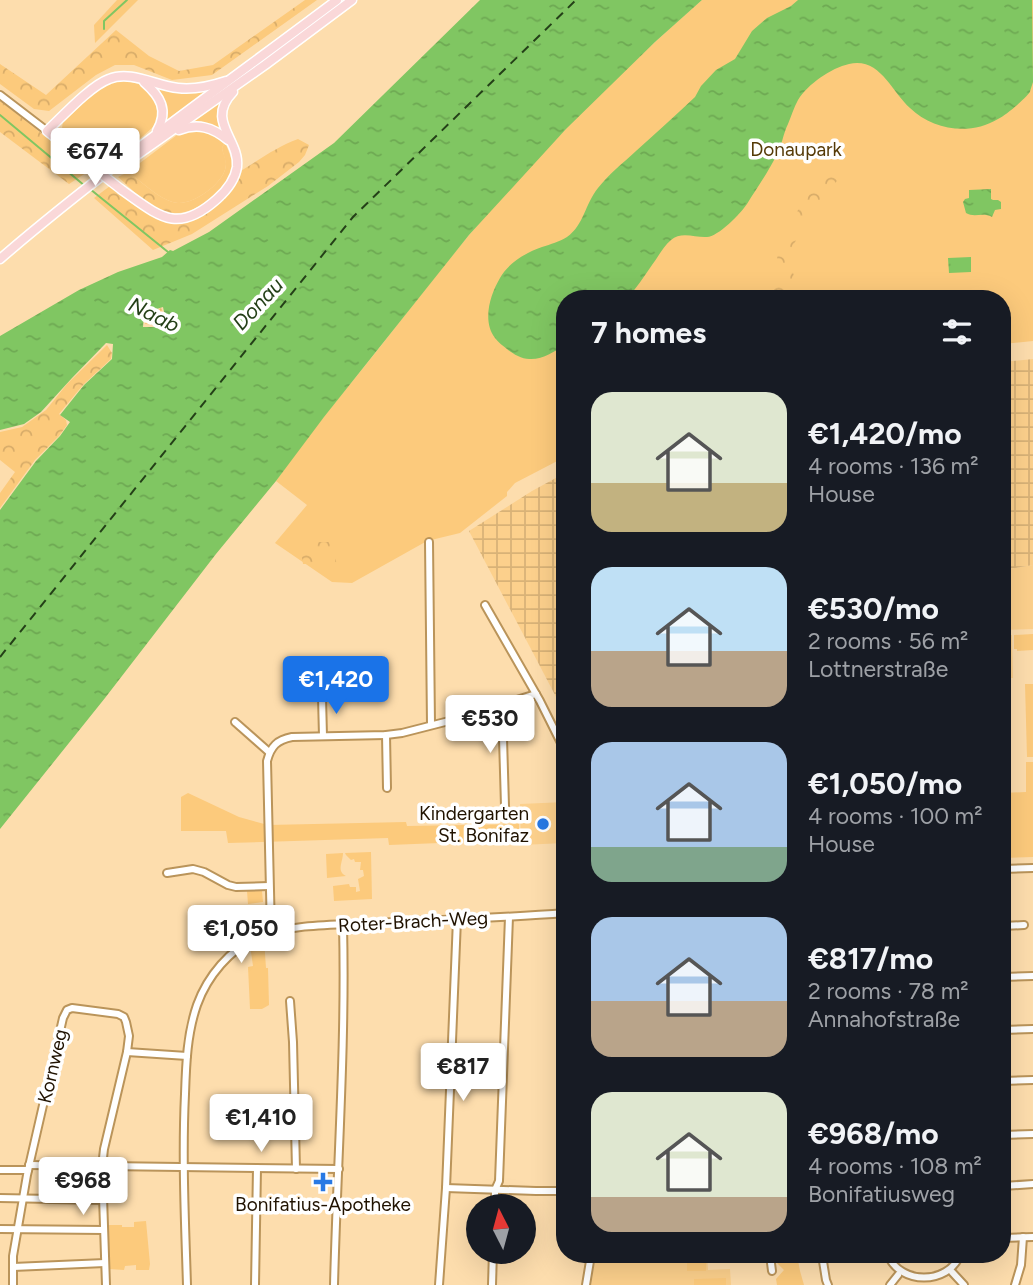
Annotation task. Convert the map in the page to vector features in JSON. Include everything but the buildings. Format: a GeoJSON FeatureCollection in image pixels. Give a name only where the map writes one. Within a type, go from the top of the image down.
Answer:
{"type":"FeatureCollection","features":[{"type":"Feature","properties":{"kind":"main road"},"geometry":{"type":"LineString","coordinates":[[0,259],[152,137],[337,0]]}},
{"type":"Feature","properties":{"kind":"main road"},"geometry":{"type":"LineString","coordinates":[[93,184],[265,65],[352,0]]}},
{"type":"Feature","properties":{"kind":"main road"},"geometry":{"type":"LineString","coordinates":[[232,79],[184,89],[119,76],[90,91],[47,131],[155,213],[169,218],[191,217],[227,189],[237,169],[236,155],[222,117],[223,105],[232,92],[265,65]]}},
{"type":"Feature","properties":{"kind":"main road"},"geometry":{"type":"LineString","coordinates":[[141,80],[157,96],[163,111],[161,123],[152,137]]}},
{"type":"Feature","properties":{"kind":"main road"},"geometry":{"type":"LineString","coordinates":[[149,147],[193,126],[208,127],[230,141]]}},
{"type":"Feature","properties":{"kind":"street"},"geometry":{"type":"LineString","coordinates":[[0,95],[47,131]]}},
{"type":"Feature","properties":{"kind":"street"},"geometry":{"type":"LineString","coordinates":[[429,542],[431,725]]}},
{"type":"Feature","properties":{"kind":"street"},"geometry":{"type":"LineString","coordinates":[[485,605],[556,733]]}},
{"type":"Feature","properties":{"kind":"street"},"geometry":{"type":"LineString","coordinates":[[271,933],[267,761],[273,746],[285,738],[402,733],[536,694]]}},
{"type":"Feature","properties":{"kind":"street"},"geometry":{"type":"LineString","coordinates":[[322,697],[323,736]]}},
{"type":"Feature","properties":{"kind":"street"},"geometry":{"type":"LineString","coordinates":[[502,704],[505,806]]}},
{"type":"Feature","properties":{"kind":"street"},"geometry":{"type":"LineString","coordinates":[[235,722],[269,752]]}},
{"type":"Feature","properties":{"kind":"street"},"geometry":{"type":"LineString","coordinates":[[386,735],[387,788]]}},
{"type":"Feature","properties":{"kind":"street"},"geometry":{"type":"LineString","coordinates":[[1011,869],[1033,868]]}},
{"type":"Feature","properties":{"kind":"street"},"geometry":{"type":"LineString","coordinates":[[167,873],[193,869],[236,887],[269,886]]}},
{"type":"Feature","properties":{"kind":"street","name":"Roter-Brach-Weg"},"geometry":{"type":"LineString","coordinates":[[187,1285],[183,1168],[187,1056],[197,1004],[210,979],[231,955],[256,938],[297,928],[556,914]]}},
{"type":"Feature","properties":{"kind":"street"},"geometry":{"type":"LineString","coordinates":[[495,1194],[499,1181],[509,917]]}},
{"type":"Feature","properties":{"kind":"street"},"geometry":{"type":"LineString","coordinates":[[439,1285],[446,1188],[457,919]]}},
{"type":"Feature","properties":{"kind":"street"},"geometry":{"type":"LineString","coordinates":[[334,1285],[343,925]]}},
{"type":"Feature","properties":{"kind":"street"},"geometry":{"type":"LineString","coordinates":[[1011,926],[1024,925]]}},
{"type":"Feature","properties":{"kind":"street"},"geometry":{"type":"LineString","coordinates":[[1011,977],[1033,976]]}},
{"type":"Feature","properties":{"kind":"street"},"geometry":{"type":"LineString","coordinates":[[290,1001],[296,1169]]}},
{"type":"Feature","properties":{"kind":"street","name":"Kornweg"},"geometry":{"type":"LineString","coordinates":[[29,1168],[66,1010],[72,1008],[124,1017],[129,1036],[127,1052],[102,1167],[106,1285]]}},
{"type":"Feature","properties":{"kind":"street"},"geometry":{"type":"LineString","coordinates":[[1011,1030],[1033,1029]]}},
{"type":"Feature","properties":{"kind":"street"},"geometry":{"type":"LineString","coordinates":[[127,1052],[187,1056]]}},
{"type":"Feature","properties":{"kind":"street"},"geometry":{"type":"LineString","coordinates":[[1011,1081],[1033,1080]]}},
{"type":"Feature","properties":{"kind":"street"},"geometry":{"type":"LineString","coordinates":[[1011,1135],[1033,1134]]}},
{"type":"Feature","properties":{"kind":"street"},"geometry":{"type":"LineString","coordinates":[[0,1170],[102,1167],[339,1169]]}},
{"type":"Feature","properties":{"kind":"street"},"geometry":{"type":"LineString","coordinates":[[13,1285],[22,1199],[29,1168]]}},
{"type":"Feature","properties":{"kind":"street"},"geometry":{"type":"LineString","coordinates":[[255,1285],[257,1168]]}},
{"type":"Feature","properties":{"kind":"street"},"geometry":{"type":"LineString","coordinates":[[1011,1185],[1033,1184]]}},
{"type":"Feature","properties":{"kind":"street"},"geometry":{"type":"LineString","coordinates":[[446,1188],[556,1191]]}},
{"type":"Feature","properties":{"kind":"street"},"geometry":{"type":"LineString","coordinates":[[0,1198],[103,1200]]}},
{"type":"Feature","properties":{"kind":"street"},"geometry":{"type":"LineString","coordinates":[[0,1229],[104,1230]]}},
{"type":"Feature","properties":{"kind":"street"},"geometry":{"type":"LineString","coordinates":[[1015,1285],[1021,1265],[1023,1237]]}},
{"type":"Feature","properties":{"kind":"street"},"geometry":{"type":"LineString","coordinates":[[1011,1238],[1033,1237]]}},
{"type":"Feature","properties":{"kind":"street"},"geometry":{"type":"LineString","coordinates":[[13,1267],[105,1263]]}},
{"type":"Feature","properties":{"kind":"street"},"geometry":{"type":"LineString","coordinates":[[586,1285],[590,1263]]}},
{"type":"Feature","properties":{"kind":"street"},"geometry":{"type":"LineString","coordinates":[[771,1263],[772,1271]]}},
{"type":"Feature","properties":{"kind":"street"},"geometry":{"type":"LineString","coordinates":[[823,1263],[828,1285]]}},
{"type":"Feature","properties":{"kind":"street"},"geometry":{"type":"LineString","coordinates":[[891,1263],[898,1275],[923,1284],[939,1281],[957,1263]]}},
{"type":"Feature","properties":{"kind":"street"},"geometry":{"type":"LineString","coordinates":[[492,1285],[493,1264]]}},
{"type":"Feature","properties":{"kind":"street"},"geometry":{"type":"LineString","coordinates":[[951,1272],[964,1285]]}},
{"type":"Feature","properties":{"kind":"street"},"geometry":{"type":"LineString","coordinates":[[890,1285],[898,1275]]}},
{"type":"Feature","properties":{"kind":"shaded area"},"geometry":{"type":"Polygon","coordinates":[[[1033,359],[1033,565],[1011,569],[1011,361],[1033,359]]]}},
{"type":"Feature","properties":{"kind":"shaded area"},"geometry":{"type":"Polygon","coordinates":[[[556,478],[556,697],[469,531],[556,478]]]}},
{"type":"Feature","properties":{"kind":"shaded area"},"geometry":{"type":"Polygon","coordinates":[[[1033,565],[1033,629],[1011,630],[1011,569],[1033,565]]]}},
{"type":"Feature","properties":{"kind":"shaded area"},"geometry":{"type":"Polygon","coordinates":[[[1011,635],[1012,635],[1011,678],[1011,635]]]}},
{"type":"Feature","properties":{"kind":"shaded area","name":"Kindergarten St. Bonifaz"},"geometry":{"type":"Polygon","coordinates":[[[556,802],[556,843],[521,845],[520,804],[556,802]]]}},
{"type":"Feature","properties":{"kind":"shaded area"},"geometry":{"type":"Polygon","coordinates":[[[595,1263],[708,1263],[708,1270],[730,1269],[731,1285],[591,1285],[595,1263]]]}},
{"type":"Feature","properties":{"kind":"green space"},"geometry":{"type":"Polygon","coordinates":[[[117,0],[138,0],[95,43],[94,25],[117,0]]]}},
{"type":"Feature","properties":{"kind":"green space"},"geometry":{"type":"Polygon","coordinates":[[[305,0],[317,0],[212,75],[172,80],[134,65],[115,65],[96,75],[49,111],[34,109],[0,84],[0,64],[46,95],[116,30],[149,56],[179,71],[213,65],[305,0]]]}},
{"type":"Feature","properties":{"kind":"green space","name":"Donaupark"},"geometry":{"type":"Polygon","coordinates":[[[702,0],[1033,0],[1033,341],[1011,343],[1011,290],[556,290],[556,462],[515,483],[507,496],[460,533],[427,541],[352,583],[332,582],[275,543],[307,505],[276,481],[314,430],[458,248],[497,203],[582,113],[702,0]]]}},
{"type":"Feature","properties":{"kind":"green space"},"geometry":{"type":"Polygon","coordinates":[[[117,80],[135,83],[151,92],[159,104],[159,120],[140,139],[113,156],[98,159],[88,156],[68,141],[63,133],[63,122],[98,89],[117,80]]]}},
{"type":"Feature","properties":{"kind":"green space"},"geometry":{"type":"Polygon","coordinates":[[[153,86],[212,89],[167,121],[166,109],[153,86]]]}},
{"type":"Feature","properties":{"kind":"green space"},"geometry":{"type":"Polygon","coordinates":[[[220,100],[219,110],[225,132],[208,124],[191,124],[190,122],[220,100]]]}},
{"type":"Feature","properties":{"kind":"green space"},"geometry":{"type":"Polygon","coordinates":[[[0,101],[89,171],[69,184],[0,132],[0,101]]]}},
{"type":"Feature","properties":{"kind":"green space"},"geometry":{"type":"Polygon","coordinates":[[[210,131],[225,142],[222,148],[226,162],[225,171],[215,185],[201,196],[185,202],[172,202],[128,172],[181,132],[210,131]]]}},
{"type":"Feature","properties":{"kind":"green space"},"geometry":{"type":"Polygon","coordinates":[[[298,139],[309,145],[305,155],[268,186],[192,234],[153,250],[94,198],[110,186],[152,216],[179,223],[193,220],[223,199],[241,171],[298,139]]]}},
{"type":"Feature","properties":{"kind":"green space"},"geometry":{"type":"Polygon","coordinates":[[[225,142],[232,165],[229,177],[215,195],[186,212],[166,212],[153,206],[140,198],[118,177],[128,172],[172,202],[193,200],[215,185],[225,171],[222,148],[225,142]]]}},
{"type":"Feature","properties":{"kind":"green space"},"geometry":{"type":"Polygon","coordinates":[[[831,170],[843,174],[815,206],[789,253],[790,265],[800,290],[774,290],[778,277],[777,251],[782,235],[788,230],[818,181],[831,170]]]}},
{"type":"Feature","properties":{"kind":"green space"},"geometry":{"type":"Polygon","coordinates":[[[161,308],[164,315],[157,325],[145,324],[148,313],[161,308]]]}},
{"type":"Feature","properties":{"kind":"green space"},"geometry":{"type":"Polygon","coordinates":[[[107,345],[112,353],[111,359],[83,385],[59,414],[66,420],[67,425],[35,460],[0,508],[0,493],[15,472],[0,460],[0,432],[22,427],[46,410],[67,384],[107,345]]]}},
{"type":"Feature","properties":{"kind":"green space"},"geometry":{"type":"Polygon","coordinates":[[[313,532],[319,542],[329,542],[339,576],[335,577],[320,565],[303,564],[302,557],[296,554],[295,548],[302,544],[307,533],[313,532]]]}},
{"type":"Feature","properties":{"kind":"green space"},"geometry":{"type":"Polygon","coordinates":[[[1033,634],[1033,650],[1014,649],[1014,635],[1033,634]]]}},
{"type":"Feature","properties":{"kind":"green space"},"geometry":{"type":"Polygon","coordinates":[[[1025,684],[1033,684],[1033,757],[1027,757],[1025,684]]]}},
{"type":"Feature","properties":{"kind":"green space"},"geometry":{"type":"Polygon","coordinates":[[[1026,762],[1033,762],[1033,857],[1011,858],[1011,793],[1026,792],[1026,762]]]}},
{"type":"Feature","properties":{"kind":"green space"},"geometry":{"type":"Polygon","coordinates":[[[188,793],[239,817],[268,825],[406,822],[407,826],[519,824],[519,840],[389,845],[388,838],[228,843],[226,831],[181,831],[181,797],[188,793]]]}},
{"type":"Feature","properties":{"kind":"green space"},"geometry":{"type":"Polygon","coordinates":[[[371,852],[372,899],[334,901],[333,886],[349,884],[350,887],[356,887],[356,892],[360,891],[358,879],[364,876],[363,870],[360,870],[361,862],[351,860],[345,853],[371,852]]]}},
{"type":"Feature","properties":{"kind":"green space"},"geometry":{"type":"Polygon","coordinates":[[[343,853],[341,872],[346,876],[327,878],[326,854],[343,853]]]}},
{"type":"Feature","properties":{"kind":"green space"},"geometry":{"type":"Polygon","coordinates":[[[247,891],[262,891],[263,902],[248,904],[247,891]]]}},
{"type":"Feature","properties":{"kind":"green space"},"geometry":{"type":"Polygon","coordinates":[[[264,939],[269,1005],[262,1009],[250,1009],[248,967],[253,966],[250,945],[264,939]]]}},
{"type":"Feature","properties":{"kind":"green space"},"geometry":{"type":"Polygon","coordinates":[[[146,1221],[149,1270],[136,1270],[136,1265],[125,1266],[124,1270],[109,1269],[108,1225],[134,1227],[134,1222],[146,1221]]]}},
{"type":"Feature","properties":{"kind":"green space"},"geometry":{"type":"Polygon","coordinates":[[[687,1263],[706,1263],[706,1271],[687,1271],[687,1263]]]}},
{"type":"Feature","properties":{"kind":"green space"},"geometry":{"type":"Polygon","coordinates":[[[777,1263],[798,1263],[804,1285],[777,1285],[776,1279],[784,1270],[777,1263]]]}},
{"type":"Feature","properties":{"kind":"green space"},"geometry":{"type":"Polygon","coordinates":[[[726,1278],[726,1285],[694,1285],[694,1279],[726,1278]]]}},
{"type":"Feature","properties":{"kind":"water","name":"Donau"},"geometry":{"type":"Polygon","coordinates":[[[480,0],[702,0],[566,129],[469,235],[0,829],[0,510],[36,461],[70,422],[60,415],[84,385],[112,359],[113,344],[106,343],[41,412],[24,424],[0,430],[0,336],[79,290],[118,272],[162,257],[170,250],[173,251],[209,232],[334,143],[480,0]],[[163,307],[144,313],[143,327],[158,327],[165,317],[163,307]]]}},
{"type":"Feature","properties":{"kind":"water"},"geometry":{"type":"Polygon","coordinates":[[[798,0],[1032,0],[1033,82],[1030,92],[998,119],[976,128],[952,128],[941,126],[919,115],[903,101],[877,70],[860,63],[835,69],[802,94],[770,167],[744,208],[723,229],[707,237],[675,237],[663,249],[634,290],[556,290],[556,350],[549,354],[536,359],[525,359],[501,344],[491,331],[488,316],[496,285],[503,273],[524,255],[561,240],[573,232],[594,194],[607,178],[695,97],[716,70],[735,59],[752,31],[767,18],[798,0]]]}},
{"type":"Feature","properties":{"kind":"water"},"geometry":{"type":"Polygon","coordinates":[[[991,189],[991,199],[1001,202],[1001,209],[995,210],[992,217],[966,213],[963,202],[969,198],[969,190],[991,189]]]}},
{"type":"Feature","properties":{"kind":"water"},"geometry":{"type":"Polygon","coordinates":[[[971,257],[971,272],[949,273],[948,258],[971,257]]]}},
{"type":"Feature","properties":{"kind":"waterway"},"geometry":{"type":"LineString","coordinates":[[104,29],[104,21],[127,0]]}},
{"type":"Feature","properties":{"kind":"waterway"},"geometry":{"type":"LineString","coordinates":[[0,115],[85,186]]}},
{"type":"Feature","properties":{"kind":"waterway"},"geometry":{"type":"LineString","coordinates":[[90,189],[168,252]]}},
{"type":"Feature","properties":{"kind":"ferry route"},"geometry":{"type":"LineString","coordinates":[[0,657],[353,217],[576,0]]}},
{"type":"Feature","properties":{"kind":"place","name":"Kindergarten St. Bonifaz"},"geometry":{"type":"Point","coordinates":[543,824]}},
{"type":"Feature","properties":{"kind":"place","name":"Bonifatius-Apotheke"},"geometry":{"type":"Point","coordinates":[323,1182]}},
{"type":"Feature","properties":{"kind":"water label","name":"Naab"},"geometry":{"type":"Point","coordinates":[154,315]}}]}
